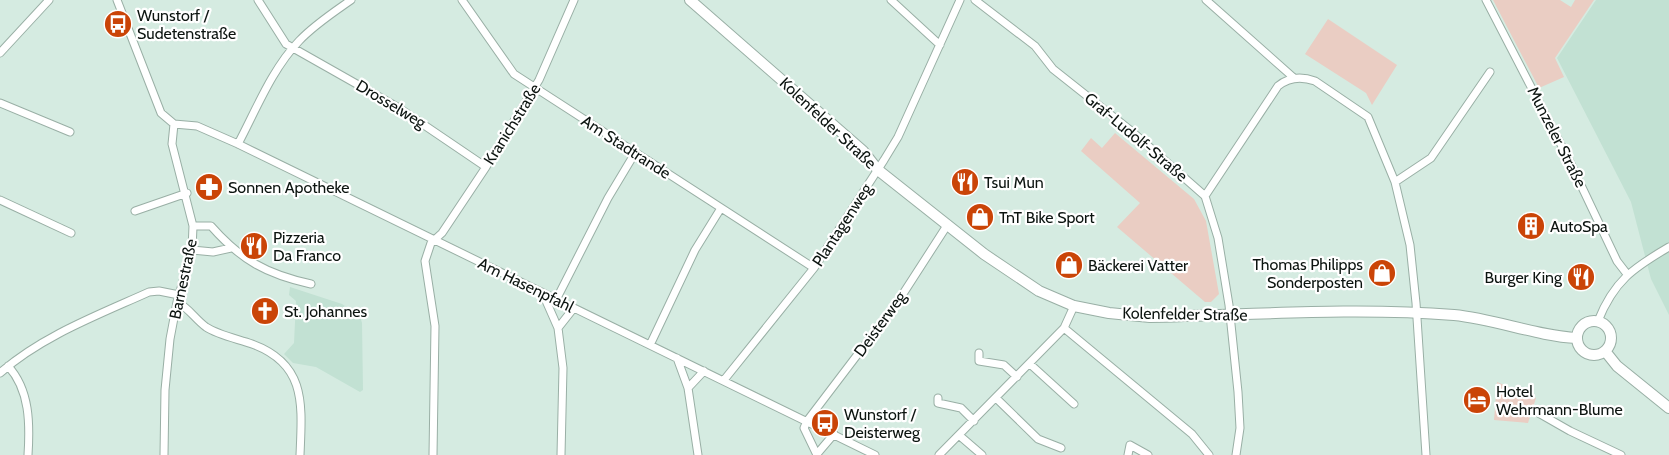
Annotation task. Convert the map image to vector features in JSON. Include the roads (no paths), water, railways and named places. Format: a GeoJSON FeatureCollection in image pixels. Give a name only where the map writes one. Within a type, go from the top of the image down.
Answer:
{"type":"FeatureCollection","features":[{"type":"Feature","properties":{"kind":"main road","name":"Kolenfelder Straße"},"geometry":{"type":"LineString","coordinates":[[690,0],[864,151],[878,170],[984,254],[1025,283],[1054,299],[1074,306],[1109,313],[1150,317],[1417,312],[1501,322],[1551,335],[1577,338]]}},
{"type":"Feature","properties":{"kind":"main road"},"geometry":{"type":"LineString","coordinates":[[1598,321],[1610,332],[1611,342],[1605,351],[1589,354],[1581,348],[1577,338],[1584,325],[1598,321]]}},
{"type":"Feature","properties":{"kind":"main road"},"geometry":{"type":"LineString","coordinates":[[1605,351],[1617,366],[1669,408]]}},
{"type":"Feature","properties":{"kind":"street"},"geometry":{"type":"LineString","coordinates":[[0,53],[49,0]]}},
{"type":"Feature","properties":{"kind":"street"},"geometry":{"type":"LineString","coordinates":[[117,0],[161,113],[174,124]]}},
{"type":"Feature","properties":{"kind":"street"},"geometry":{"type":"LineString","coordinates":[[258,0],[280,37],[293,48]]}},
{"type":"Feature","properties":{"kind":"street"},"geometry":{"type":"LineString","coordinates":[[238,144],[260,102],[293,48],[307,34],[351,0]]}},
{"type":"Feature","properties":{"kind":"street","name":"Am Stadtrande"},"geometry":{"type":"LineString","coordinates":[[462,0],[514,74],[814,268]]}},
{"type":"Feature","properties":{"kind":"street","name":"Kranichstraße"},"geometry":{"type":"LineString","coordinates":[[433,455],[435,326],[425,260],[435,240],[486,167],[535,88],[574,0]]}},
{"type":"Feature","properties":{"kind":"street"},"geometry":{"type":"LineString","coordinates":[[891,0],[940,45]]}},
{"type":"Feature","properties":{"kind":"street","name":"Plantagenweg"},"geometry":{"type":"LineString","coordinates":[[724,380],[814,268],[878,170],[898,137],[960,0]]}},
{"type":"Feature","properties":{"kind":"street","name":"Graf-Ludolf-Straße"},"geometry":{"type":"LineString","coordinates":[[975,0],[1035,46],[1053,69],[1130,130],[1205,196]]}},
{"type":"Feature","properties":{"kind":"street"},"geometry":{"type":"LineString","coordinates":[[1206,0],[1294,78],[1315,81],[1368,116],[1395,182],[1410,245],[1417,312],[1426,455]]}},
{"type":"Feature","properties":{"kind":"street","name":"Munzeler Straße"},"geometry":{"type":"LineString","coordinates":[[1486,0],[1570,162],[1617,260],[1627,274]]}},
{"type":"Feature","properties":{"kind":"street","name":"Drosselweg"},"geometry":{"type":"LineString","coordinates":[[293,48],[304,52],[399,108],[486,167]]}},
{"type":"Feature","properties":{"kind":"street"},"geometry":{"type":"LineString","coordinates":[[1395,182],[1432,158],[1490,72]]}},
{"type":"Feature","properties":{"kind":"street"},"geometry":{"type":"LineString","coordinates":[[1236,455],[1240,428],[1230,315],[1218,238],[1205,196],[1278,86],[1294,78]]}},
{"type":"Feature","properties":{"kind":"street"},"geometry":{"type":"LineString","coordinates":[[0,103],[70,132]]}},
{"type":"Feature","properties":{"kind":"street","name":"Am Hasenpfahl"},"geometry":{"type":"LineString","coordinates":[[174,124],[198,126],[238,144],[875,455]]}},
{"type":"Feature","properties":{"kind":"street","name":"Barnestraße"},"geometry":{"type":"LineString","coordinates":[[164,455],[165,390],[170,339],[178,299],[192,250],[193,226],[172,144],[174,124]]}},
{"type":"Feature","properties":{"kind":"street"},"geometry":{"type":"LineString","coordinates":[[556,300],[608,198],[635,153]]}},
{"type":"Feature","properties":{"kind":"street"},"geometry":{"type":"LineString","coordinates":[[135,211],[186,193]]}},
{"type":"Feature","properties":{"kind":"street"},"geometry":{"type":"LineString","coordinates":[[0,200],[71,233]]}},
{"type":"Feature","properties":{"kind":"street"},"geometry":{"type":"LineString","coordinates":[[650,345],[695,250],[721,208]]}},
{"type":"Feature","properties":{"kind":"street","name":"Deisterweg"},"geometry":{"type":"LineString","coordinates":[[807,421],[899,300],[948,224]]}},
{"type":"Feature","properties":{"kind":"street"},"geometry":{"type":"LineString","coordinates":[[193,226],[211,226],[231,248],[244,258],[292,280],[311,284]]}},
{"type":"Feature","properties":{"kind":"street"},"geometry":{"type":"LineString","coordinates":[[1598,321],[1613,292],[1627,274],[1669,247]]}},
{"type":"Feature","properties":{"kind":"street"},"geometry":{"type":"LineString","coordinates":[[192,250],[213,252],[231,248]]}},
{"type":"Feature","properties":{"kind":"street"},"geometry":{"type":"LineString","coordinates":[[0,373],[61,333],[149,292],[160,291],[178,299],[206,327],[269,350],[287,366],[300,395],[300,455]]}},
{"type":"Feature","properties":{"kind":"street"},"geometry":{"type":"LineString","coordinates":[[543,294],[558,328],[564,394],[562,455]]}},
{"type":"Feature","properties":{"kind":"street"},"geometry":{"type":"LineString","coordinates":[[938,455],[960,436],[1064,328],[1074,306]]}},
{"type":"Feature","properties":{"kind":"street"},"geometry":{"type":"LineString","coordinates":[[558,328],[573,308]]}},
{"type":"Feature","properties":{"kind":"street"},"geometry":{"type":"LineString","coordinates":[[1064,328],[1192,434],[1209,455]]}},
{"type":"Feature","properties":{"kind":"street"},"geometry":{"type":"LineString","coordinates":[[979,353],[978,361],[1004,366],[1016,377]]}},
{"type":"Feature","properties":{"kind":"street"},"geometry":{"type":"LineString","coordinates":[[677,358],[688,388],[698,455]]}},
{"type":"Feature","properties":{"kind":"street"},"geometry":{"type":"LineString","coordinates":[[1030,364],[1074,404]]}},
{"type":"Feature","properties":{"kind":"street"},"geometry":{"type":"LineString","coordinates":[[8,366],[20,383],[26,402],[29,420],[28,455]]}},
{"type":"Feature","properties":{"kind":"street"},"geometry":{"type":"LineString","coordinates":[[688,388],[704,371]]}},
{"type":"Feature","properties":{"kind":"street"},"geometry":{"type":"LineString","coordinates":[[938,398],[938,403],[961,408],[974,421]]}},
{"type":"Feature","properties":{"kind":"street"},"geometry":{"type":"LineString","coordinates":[[996,398],[1038,439],[1061,448]]}},
{"type":"Feature","properties":{"kind":"street"},"geometry":{"type":"LineString","coordinates":[[1535,411],[1556,424],[1621,455]]}},
{"type":"Feature","properties":{"kind":"street"},"geometry":{"type":"LineString","coordinates":[[807,421],[804,428],[817,455],[834,434]]}},
{"type":"Feature","properties":{"kind":"street"},"geometry":{"type":"LineString","coordinates":[[960,436],[982,455]]}},
{"type":"Feature","properties":{"kind":"street"},"geometry":{"type":"LineString","coordinates":[[1128,455],[1130,445],[1148,455]]}},
{"type":"Feature","properties":{"kind":"place","name":"Wunstorf / Sudetenstraße"},"geometry":{"type":"Point","coordinates":[118,24]}},
{"type":"Feature","properties":{"kind":"place","name":"Tsui Mun"},"geometry":{"type":"Point","coordinates":[965,182]}},
{"type":"Feature","properties":{"kind":"place","name":"Sonnen Apotheke"},"geometry":{"type":"Point","coordinates":[209,187]}},
{"type":"Feature","properties":{"kind":"place","name":"TnT Bike Sport"},"geometry":{"type":"Point","coordinates":[980,217]}},
{"type":"Feature","properties":{"kind":"place","name":"AutoSpa"},"geometry":{"type":"Point","coordinates":[1531,226]}},
{"type":"Feature","properties":{"kind":"place","name":"Pizzeria Da Franco"},"geometry":{"type":"Point","coordinates":[254,246]}},
{"type":"Feature","properties":{"kind":"place","name":"Bäckerei Vatter"},"geometry":{"type":"Point","coordinates":[1069,265]}},
{"type":"Feature","properties":{"kind":"place","name":"Thomas Philipps Sonderposten"},"geometry":{"type":"Point","coordinates":[1382,273]}},
{"type":"Feature","properties":{"kind":"place","name":"Burger King"},"geometry":{"type":"Point","coordinates":[1581,277]}},
{"type":"Feature","properties":{"kind":"place","name":"St. Johannes"},"geometry":{"type":"Point","coordinates":[265,311]}},
{"type":"Feature","properties":{"kind":"place","name":"Hotel Wehrmann-Blume"},"geometry":{"type":"Point","coordinates":[1477,400]}},
{"type":"Feature","properties":{"kind":"place","name":"Wunstorf / Deisterweg"},"geometry":{"type":"Point","coordinates":[825,423]}}]}
